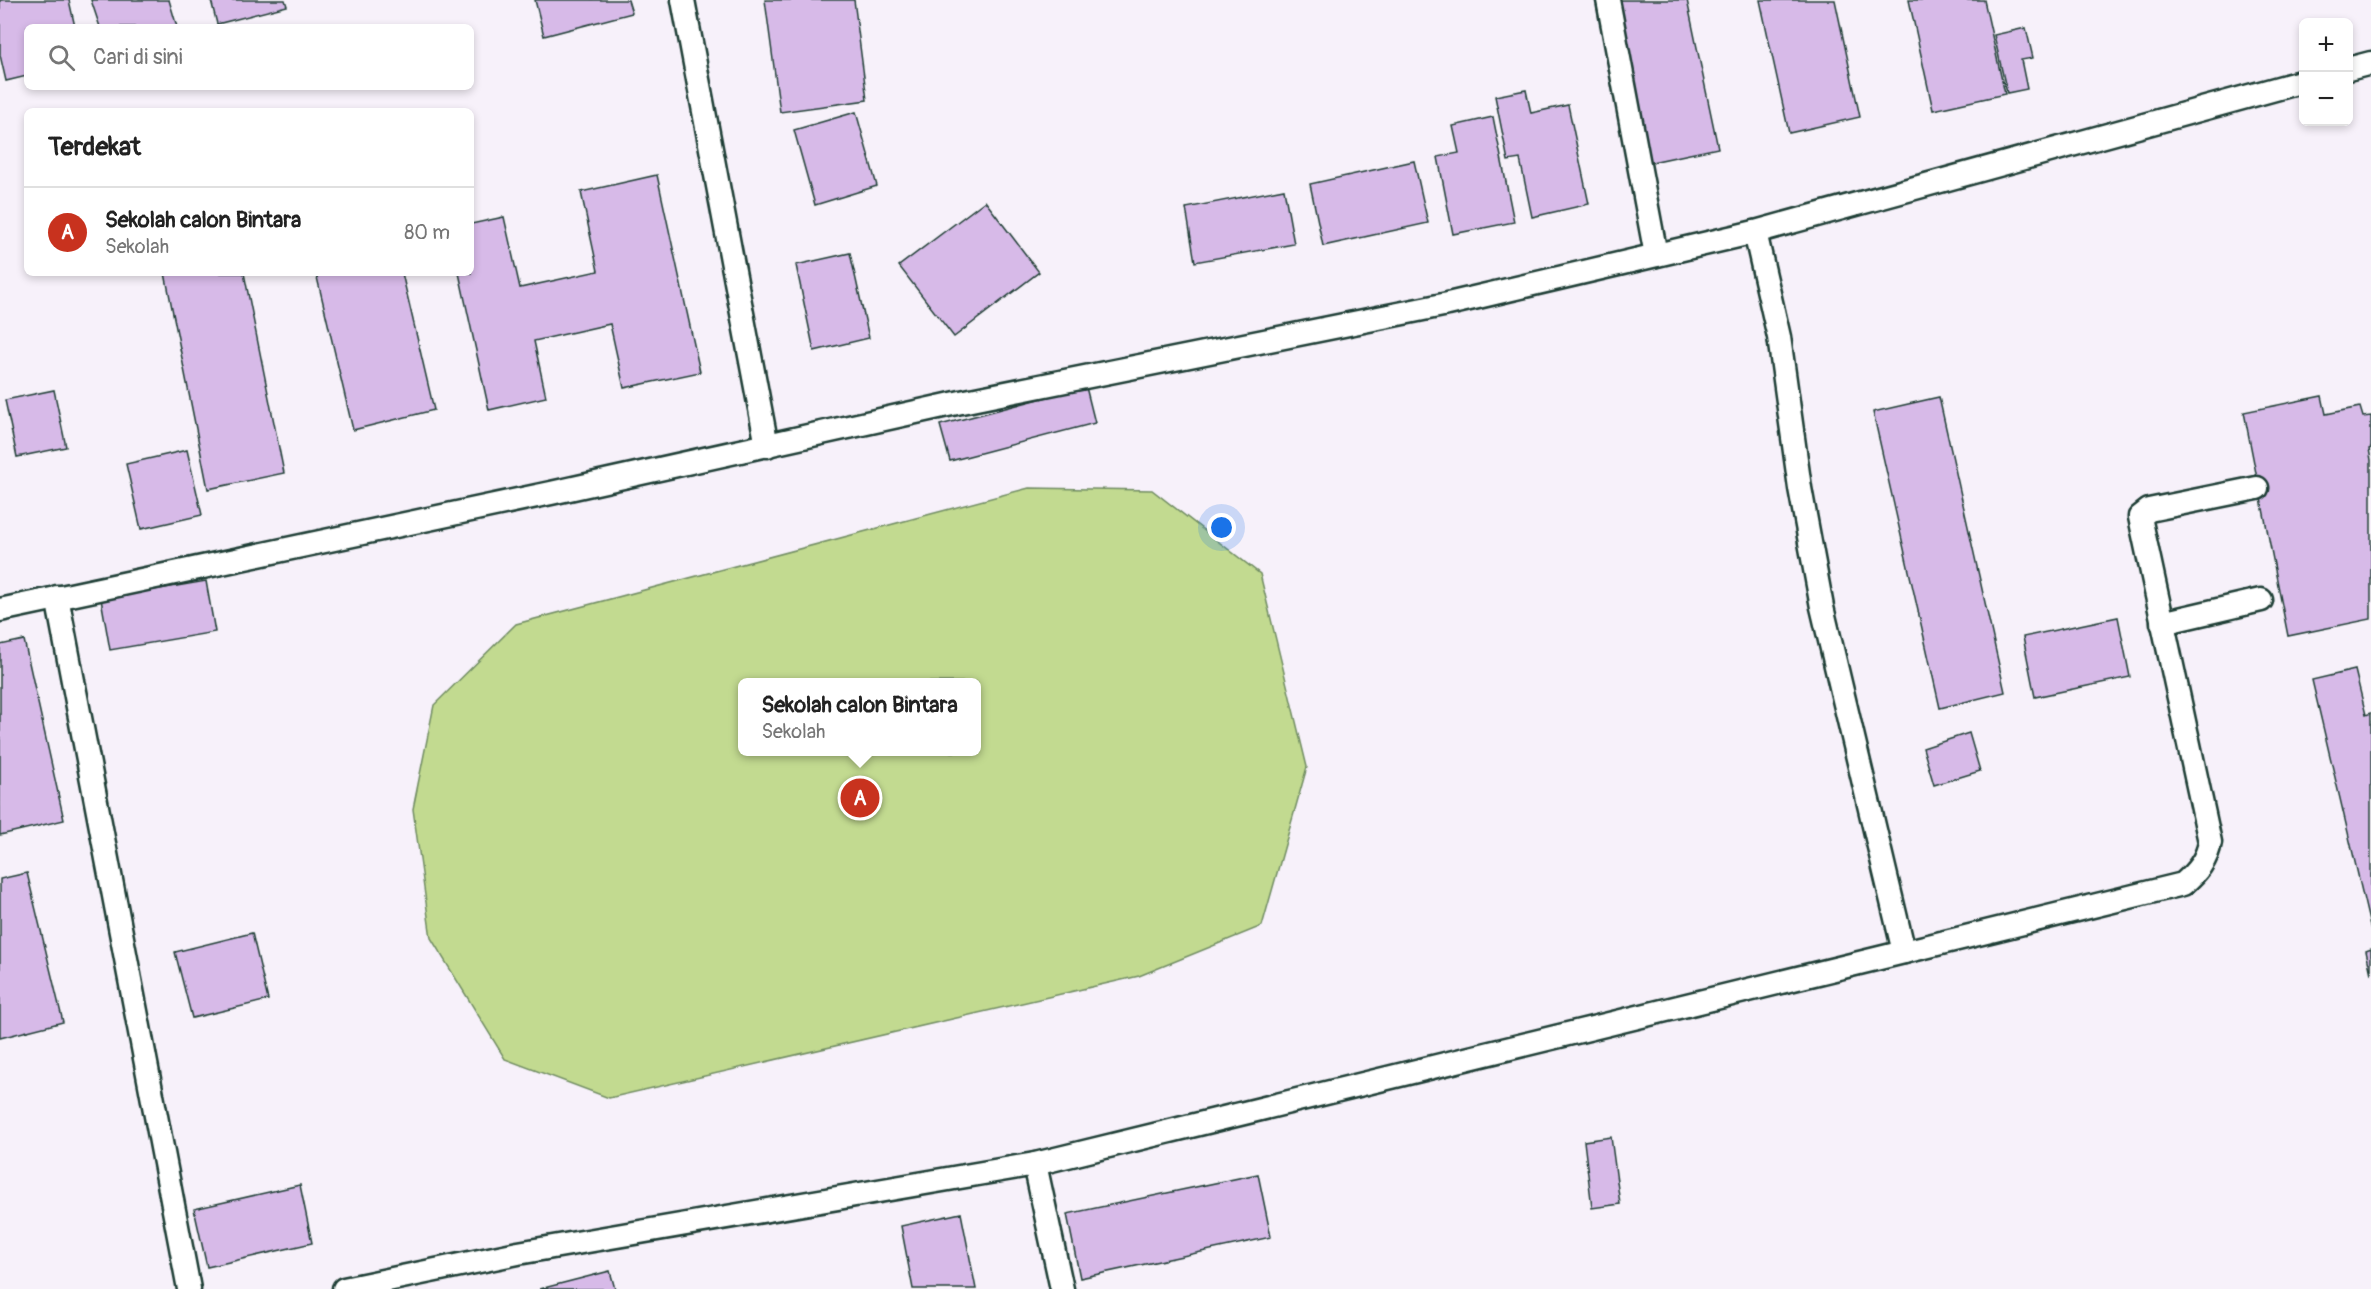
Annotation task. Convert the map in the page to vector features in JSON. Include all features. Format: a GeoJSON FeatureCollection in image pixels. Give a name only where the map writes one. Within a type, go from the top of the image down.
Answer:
{"type":"FeatureCollection","features":[{"type":"Feature","properties":{"kind":"lane"},"geometry":{"type":"LineString","coordinates":[[683,0],[767,446]]}},
{"type":"Feature","properties":{"kind":"lane"},"geometry":{"type":"LineString","coordinates":[[1608,0],[1656,255]]}},
{"type":"Feature","properties":{"kind":"lane"},"geometry":{"type":"LineString","coordinates":[[2353,68],[2371,63]]}},
{"type":"Feature","properties":{"kind":"lane"},"geometry":{"type":"LineString","coordinates":[[0,610],[767,446],[961,402],[1448,304],[1755,232],[2299,82]]}},
{"type":"Feature","properties":{"kind":"lane"},"geometry":{"type":"LineString","coordinates":[[1755,232],[1779,337],[1800,488],[1822,607],[1904,952]]}},
{"type":"Feature","properties":{"kind":"lane"},"geometry":{"type":"LineString","coordinates":[[344,1289],[518,1253],[1035,1164],[2183,884],[2208,855],[2210,842],[2162,623],[2142,515],[2149,510],[2257,488]]}},
{"type":"Feature","properties":{"kind":"lane"},"geometry":{"type":"LineString","coordinates":[[57,597],[189,1289]]}},
{"type":"Feature","properties":{"kind":"lane"},"geometry":{"type":"LineString","coordinates":[[2162,623],[2261,600]]}},
{"type":"Feature","properties":{"kind":"lane"},"geometry":{"type":"LineString","coordinates":[[1035,1164],[1062,1289]]}},
{"type":"Feature","properties":{"kind":"green space"},"geometry":{"type":"Polygon","coordinates":[[[1029,488],[1152,490],[1260,574],[1307,767],[1262,926],[1139,976],[609,1098],[505,1059],[431,938],[413,809],[434,705],[516,624],[1029,488]]]}},
{"type":"Feature","properties":{"kind":"building"},"geometry":{"type":"Polygon","coordinates":[[[0,0],[69,0],[74,24],[24,24],[24,77],[6,81],[0,55],[0,0]]]}},
{"type":"Feature","properties":{"kind":"building"},"geometry":{"type":"Polygon","coordinates":[[[91,0],[169,0],[176,24],[99,24],[91,0]]]}},
{"type":"Feature","properties":{"kind":"building"},"geometry":{"type":"Polygon","coordinates":[[[211,0],[285,0],[287,6],[217,24],[211,0]]]}},
{"type":"Feature","properties":{"kind":"building"},"geometry":{"type":"Polygon","coordinates":[[[535,0],[628,0],[632,13],[544,36],[535,0]]]}},
{"type":"Feature","properties":{"kind":"building"},"geometry":{"type":"Polygon","coordinates":[[[765,0],[854,0],[867,100],[780,112],[765,0]]]}},
{"type":"Feature","properties":{"kind":"building"},"geometry":{"type":"Polygon","coordinates":[[[1613,0],[1687,0],[1718,148],[1647,163],[1613,0]]]}},
{"type":"Feature","properties":{"kind":"building"},"geometry":{"type":"Polygon","coordinates":[[[1760,0],[1835,0],[1860,117],[1789,133],[1760,0]]]}},
{"type":"Feature","properties":{"kind":"building"},"geometry":{"type":"Polygon","coordinates":[[[1909,0],[1984,0],[2005,94],[1933,110],[1909,0]]]}},
{"type":"Feature","properties":{"kind":"building"},"geometry":{"type":"Polygon","coordinates":[[[2026,28],[2033,58],[2021,60],[2027,89],[2007,93],[1994,35],[2026,28]]]}},
{"type":"Feature","properties":{"kind":"building"},"geometry":{"type":"Polygon","coordinates":[[[1526,90],[1531,113],[1568,105],[1589,204],[1532,217],[1520,159],[1508,161],[1495,96],[1526,90]]]}},
{"type":"Feature","properties":{"kind":"building"},"geometry":{"type":"Polygon","coordinates":[[[856,112],[877,186],[815,205],[794,130],[856,112]]]}},
{"type":"Feature","properties":{"kind":"building"},"geometry":{"type":"Polygon","coordinates":[[[1493,117],[1514,222],[1453,234],[1438,157],[1459,153],[1453,126],[1493,117]]]}},
{"type":"Feature","properties":{"kind":"building"},"geometry":{"type":"Polygon","coordinates":[[[1414,161],[1428,223],[1323,246],[1310,184],[1414,161]]]}},
{"type":"Feature","properties":{"kind":"building"},"geometry":{"type":"Polygon","coordinates":[[[657,175],[700,372],[624,388],[610,324],[534,341],[546,397],[489,410],[460,276],[474,276],[474,223],[504,217],[520,288],[598,271],[581,192],[657,175]]]}},
{"type":"Feature","properties":{"kind":"building"},"geometry":{"type":"Polygon","coordinates":[[[1284,189],[1294,244],[1195,262],[1186,208],[1284,189]]]}},
{"type":"Feature","properties":{"kind":"building"},"geometry":{"type":"Polygon","coordinates":[[[985,201],[1039,272],[954,337],[899,266],[985,201]]]}},
{"type":"Feature","properties":{"kind":"building"},"geometry":{"type":"Polygon","coordinates":[[[850,253],[869,338],[814,351],[796,265],[850,253]]]}},
{"type":"Feature","properties":{"kind":"building"},"geometry":{"type":"Polygon","coordinates":[[[166,276],[245,276],[284,473],[208,489],[166,276]]]}},
{"type":"Feature","properties":{"kind":"building"},"geometry":{"type":"Polygon","coordinates":[[[317,276],[403,276],[434,410],[353,430],[317,276]]]}},
{"type":"Feature","properties":{"kind":"building"},"geometry":{"type":"Polygon","coordinates":[[[1086,387],[1095,423],[950,461],[940,425],[1086,387]]]}},
{"type":"Feature","properties":{"kind":"building"},"geometry":{"type":"Polygon","coordinates":[[[54,390],[66,447],[17,457],[5,400],[54,390]]]}},
{"type":"Feature","properties":{"kind":"building"},"geometry":{"type":"Polygon","coordinates":[[[2322,396],[2326,414],[2360,407],[2363,417],[2371,416],[2371,448],[2369,449],[2371,460],[2371,619],[2288,636],[2244,412],[2322,396]]]}},
{"type":"Feature","properties":{"kind":"building"},"geometry":{"type":"Polygon","coordinates":[[[1939,397],[2005,692],[1940,708],[1873,412],[1939,397]]]}},
{"type":"Feature","properties":{"kind":"building"},"geometry":{"type":"Polygon","coordinates":[[[187,450],[202,515],[141,529],[126,464],[187,450]]]}},
{"type":"Feature","properties":{"kind":"building"},"geometry":{"type":"Polygon","coordinates":[[[206,581],[215,632],[110,650],[101,599],[206,581]]]}},
{"type":"Feature","properties":{"kind":"building"},"geometry":{"type":"Polygon","coordinates":[[[2118,617],[2130,677],[2035,697],[2023,637],[2118,617]]]}},
{"type":"Feature","properties":{"kind":"building"},"geometry":{"type":"Polygon","coordinates":[[[24,640],[64,820],[0,835],[0,645],[24,640]]]}},
{"type":"Feature","properties":{"kind":"building"},"geometry":{"type":"Polygon","coordinates":[[[2355,670],[2366,715],[2371,713],[2371,930],[2312,680],[2355,670]]]}},
{"type":"Feature","properties":{"kind":"building"},"geometry":{"type":"Polygon","coordinates":[[[1969,733],[1980,771],[1934,785],[1923,748],[1969,733]]]}},
{"type":"Feature","properties":{"kind":"building"},"geometry":{"type":"Polygon","coordinates":[[[27,873],[63,1022],[0,1038],[0,879],[27,873]]]}},
{"type":"Feature","properties":{"kind":"building"},"geometry":{"type":"Polygon","coordinates":[[[252,933],[268,1000],[192,1018],[175,952],[252,933]]]}},
{"type":"Feature","properties":{"kind":"building"},"geometry":{"type":"Polygon","coordinates":[[[2371,949],[2371,974],[2366,951],[2371,949]]]}},
{"type":"Feature","properties":{"kind":"building"},"geometry":{"type":"Polygon","coordinates":[[[1611,1137],[1620,1204],[1592,1208],[1584,1141],[1611,1137]]]}},
{"type":"Feature","properties":{"kind":"building"},"geometry":{"type":"Polygon","coordinates":[[[1258,1174],[1271,1237],[1080,1278],[1067,1214],[1258,1174]]]}},
{"type":"Feature","properties":{"kind":"building"},"geometry":{"type":"Polygon","coordinates":[[[300,1185],[312,1243],[207,1267],[194,1209],[300,1185]]]}},
{"type":"Feature","properties":{"kind":"building"},"geometry":{"type":"Polygon","coordinates":[[[961,1213],[976,1289],[913,1289],[901,1226],[961,1213]]]}},
{"type":"Feature","properties":{"kind":"building"},"geometry":{"type":"Polygon","coordinates":[[[610,1271],[615,1289],[540,1289],[610,1271]]]}},
{"type":"Feature","properties":{"kind":"place","name":"Sekolah calon Bintara"},"geometry":{"type":"Point","coordinates":[860,798]}}]}
